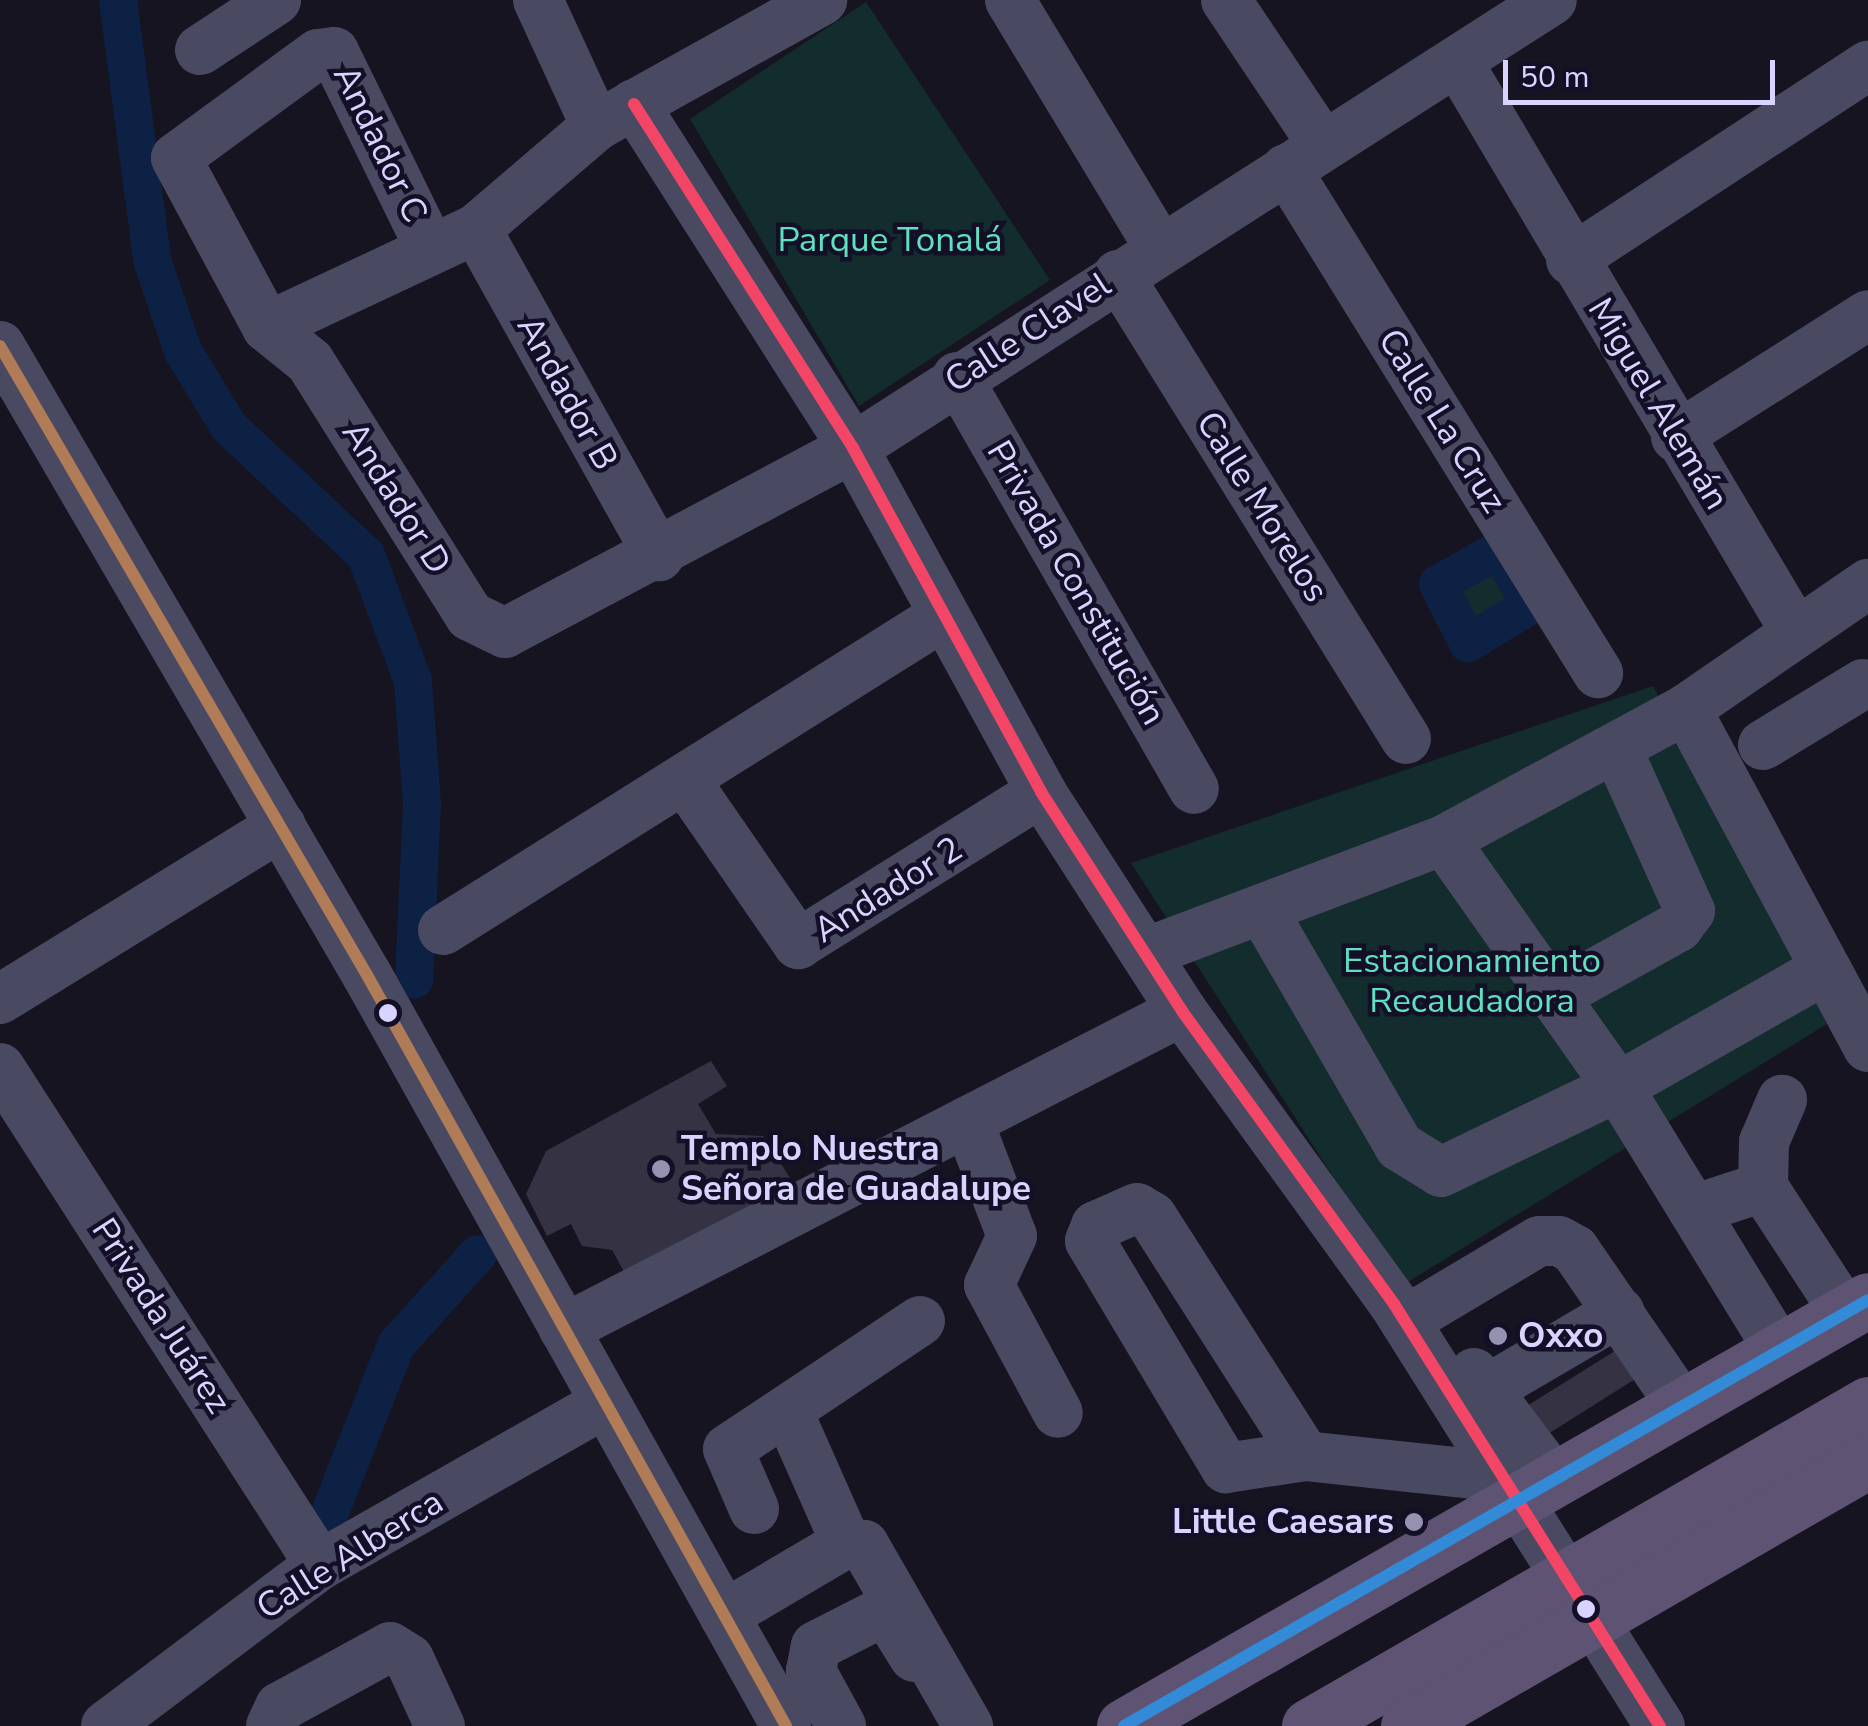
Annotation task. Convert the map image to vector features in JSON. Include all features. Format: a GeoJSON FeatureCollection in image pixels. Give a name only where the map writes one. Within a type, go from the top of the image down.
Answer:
{"type":"FeatureCollection","features":[{"type":"Feature","properties":{"kind":"main road"},"geometry":{"type":"LineString","coordinates":[[1124,1726],[1778,1350],[1860,1319]]}},
{"type":"Feature","properties":{"kind":"main road"},"geometry":{"type":"LineString","coordinates":[[1191,1726],[1527,1496],[1860,1319]]}},
{"type":"Feature","properties":{"kind":"main road"},"geometry":{"type":"LineString","coordinates":[[1309,1726],[1562,1576],[1868,1404]]}},
{"type":"Feature","properties":{"kind":"main road"},"geometry":{"type":"LineString","coordinates":[[1408,1726],[1868,1461]]}},
{"type":"Feature","properties":{"kind":"street"},"geometry":{"type":"LineString","coordinates":[[200,50],[276,0]]}},
{"type":"Feature","properties":{"kind":"street"},"geometry":{"type":"LineString","coordinates":[[538,0],[615,115],[853,448],[1042,792],[1182,1011],[1418,1313],[1527,1496],[1562,1576],[1660,1726]]}},
{"type":"Feature","properties":{"kind":"street"},"geometry":{"type":"LineString","coordinates":[[267,327],[476,229],[615,115],[760,16],[822,0]]}},
{"type":"Feature","properties":{"kind":"street"},"geometry":{"type":"LineString","coordinates":[[1010,0],[1160,248]]}},
{"type":"Feature","properties":{"kind":"street","name":"Calle La Cruz"},"geometry":{"type":"LineString","coordinates":[[1226,0],[1304,157],[1598,673]]}},
{"type":"Feature","properties":{"kind":"street","name":"Calle Clavel"},"geometry":{"type":"LineString","coordinates":[[487,630],[505,633],[659,556],[853,448],[957,377],[1304,157],[1474,32],[1552,0]]}},
{"type":"Feature","properties":{"kind":"street","name":"Miguel Alemán"},"geometry":{"type":"LineString","coordinates":[[1474,32],[1572,260],[1676,437],[1807,621],[1866,683]]}},
{"type":"Feature","properties":{"kind":"street","name":"Andador C"},"geometry":{"type":"LineString","coordinates":[[267,327],[176,158],[318,54],[334,52],[430,248]]}},
{"type":"Feature","properties":{"kind":"street"},"geometry":{"type":"LineString","coordinates":[[1572,260],[1868,66]]}},
{"type":"Feature","properties":{"kind":"street","name":"Andador B"},"geometry":{"type":"LineString","coordinates":[[476,229],[659,556]]}},
{"type":"Feature","properties":{"kind":"street","name":"Calle Morelos"},"geometry":{"type":"LineString","coordinates":[[1118,276],[1406,739]]}},
{"type":"Feature","properties":{"kind":"street"},"geometry":{"type":"LineString","coordinates":[[1676,437],[1868,316]]}},
{"type":"Feature","properties":{"kind":"street","name":"Andador D"},"geometry":{"type":"LineString","coordinates":[[267,327],[310,362],[487,630]]}},
{"type":"Feature","properties":{"kind":"street"},"geometry":{"type":"LineString","coordinates":[[0,346],[281,826],[786,1726]]}},
{"type":"Feature","properties":{"kind":"street","name":"Privada Constitución"},"geometry":{"type":"LineString","coordinates":[[957,377],[1194,790]]}},
{"type":"Feature","properties":{"kind":"street"},"geometry":{"type":"LineString","coordinates":[[1145,953],[1444,840],[1686,709],[1807,621],[1868,584]]}},
{"type":"Feature","properties":{"kind":"street"},"geometry":{"type":"LineString","coordinates":[[443,930],[687,783],[943,616]]}},
{"type":"Feature","properties":{"kind":"street"},"geometry":{"type":"LineString","coordinates":[[1763,745],[1866,683]]}},
{"type":"Feature","properties":{"kind":"street"},"geometry":{"type":"LineString","coordinates":[[1686,709],[1826,969],[1865,1033]]}},
{"type":"Feature","properties":{"kind":"street"},"geometry":{"type":"LineString","coordinates":[[1556,994],[1678,926],[1690,910],[1618,749]]}},
{"type":"Feature","properties":{"kind":"street","name":"Andador 2"},"geometry":{"type":"LineString","coordinates":[[687,783],[798,944],[1042,792]]}},
{"type":"Feature","properties":{"kind":"street"},"geometry":{"type":"LineString","coordinates":[[0,999],[281,826]]}},
{"type":"Feature","properties":{"kind":"street"},"geometry":{"type":"LineString","coordinates":[[1444,840],[1618,1087],[1778,1350]]}},
{"type":"Feature","properties":{"kind":"street"},"geometry":{"type":"LineString","coordinates":[[1262,911],[1419,1166],[1441,1172],[1618,1087],[1826,969]]}},
{"type":"Feature","properties":{"kind":"street"},"geometry":{"type":"LineString","coordinates":[[564,1329],[1182,1011]]}},
{"type":"Feature","properties":{"kind":"street","name":"Privada Juárez"},"geometry":{"type":"LineString","coordinates":[[0,1068],[320,1565]]}},
{"type":"Feature","properties":{"kind":"street"},"geometry":{"type":"LineString","coordinates":[[1782,1100],[1764,1142],[1763,1187],[1860,1319]]}},
{"type":"Feature","properties":{"kind":"street"},"geometry":{"type":"LineString","coordinates":[[968,1122],[1012,1236],[989,1285],[1058,1412]]}},
{"type":"Feature","properties":{"kind":"street"},"geometry":{"type":"LineString","coordinates":[[1693,1210],[1763,1187]]}},
{"type":"Feature","properties":{"kind":"street"},"geometry":{"type":"LineString","coordinates":[[1305,1456],[1152,1217],[1136,1208],[1096,1226],[1090,1241],[1226,1468],[1305,1456],[1527,1496]]}},
{"type":"Feature","properties":{"kind":"street"},"geometry":{"type":"LineString","coordinates":[[1418,1313],[1540,1242],[1558,1240],[1619,1312],[1681,1405]]}},
{"type":"Feature","properties":{"kind":"street"},"geometry":{"type":"LineString","coordinates":[[1472,1399],[1619,1312]]}},
{"type":"Feature","properties":{"kind":"street"},"geometry":{"type":"LineString","coordinates":[[754,1509],[728,1449],[920,1321]]}},
{"type":"Feature","properties":{"kind":"street","name":"Calle Alberca"},"geometry":{"type":"LineString","coordinates":[[106,1726],[320,1565],[606,1403]]}},
{"type":"Feature","properties":{"kind":"street"},"geometry":{"type":"LineString","coordinates":[[787,1410],[846,1543],[876,1555],[965,1726]]}},
{"type":"Feature","properties":{"kind":"street"},"geometry":{"type":"LineString","coordinates":[[724,1615],[846,1543]]}},
{"type":"Feature","properties":{"kind":"street"},"geometry":{"type":"LineString","coordinates":[[841,1726],[811,1654],[875,1616],[893,1623],[965,1726]]}},
{"type":"Feature","properties":{"kind":"street"},"geometry":{"type":"LineString","coordinates":[[271,1726],[280,1707],[390,1647],[408,1659],[440,1726]]}},
{"type":"Feature","properties":{"kind":"green space","name":"Parque Tonalá"},"geometry":{"type":"Polygon","coordinates":[[[866,2],[1050,280],[859,406],[690,119],[866,2]]]}},
{"type":"Feature","properties":{"kind":"green space"},"geometry":{"type":"Polygon","coordinates":[[[1499,550],[1531,605],[1468,643],[1438,584],[1499,550]]]}},
{"type":"Feature","properties":{"kind":"green space","name":"Estacionamiento Recaudadora"},"geometry":{"type":"Polygon","coordinates":[[[1653,686],[1827,1024],[1403,1285],[1131,863],[1653,686]]]}},
{"type":"Feature","properties":{"kind":"building","name":"Templo Nuestra Señora de Guadalupe"},"geometry":{"type":"Polygon","coordinates":[[[711,1061],[727,1086],[698,1104],[716,1134],[763,1136],[796,1187],[627,1277],[612,1250],[582,1246],[571,1224],[547,1236],[526,1194],[546,1151],[711,1061]]]}},
{"type":"Feature","properties":{"kind":"building"},"geometry":{"type":"Polygon","coordinates":[[[1626,1344],[1651,1369],[1548,1434],[1522,1409],[1626,1344]]]}},
{"type":"Feature","properties":{"kind":"waterway"},"geometry":{"type":"LineString","coordinates":[[118,0],[152,260],[183,351],[229,427],[366,555],[413,681],[422,803],[414,980]]}},
{"type":"Feature","properties":{"kind":"waterway"},"geometry":{"type":"LineString","coordinates":[[1499,550],[1531,605],[1468,643],[1438,584],[1499,550]]}},
{"type":"Feature","properties":{"kind":"waterway"},"geometry":{"type":"LineString","coordinates":[[329,1515],[396,1345],[478,1254]]}},
{"type":"Feature","properties":{"kind":"transit line"},"geometry":{"type":"LineString","coordinates":[[634,104],[853,448],[1041,792],[1182,1011],[1394,1304],[1660,1726]]}},
{"type":"Feature","properties":{"kind":"transit line"},"geometry":{"type":"LineString","coordinates":[[0,346],[367,975],[786,1726]]}},
{"type":"Feature","properties":{"kind":"transit line"},"geometry":{"type":"LineString","coordinates":[[1124,1726],[1868,1300]]}},
{"type":"Feature","properties":{"kind":"place","name":"Templo Nuestra Señora de Guadalupe"},"geometry":{"type":"Point","coordinates":[661,1169]}},
{"type":"Feature","properties":{"kind":"place","name":"Oxxo"},"geometry":{"type":"Point","coordinates":[1498,1336]}},
{"type":"Feature","properties":{"kind":"place","name":"Little Caesars"},"geometry":{"type":"Point","coordinates":[1414,1522]}}]}
